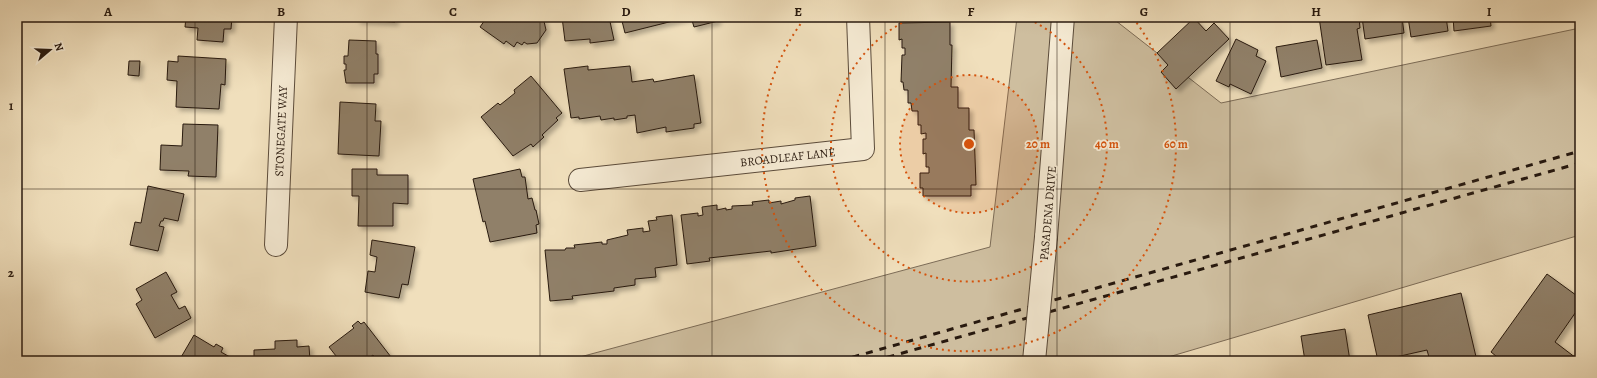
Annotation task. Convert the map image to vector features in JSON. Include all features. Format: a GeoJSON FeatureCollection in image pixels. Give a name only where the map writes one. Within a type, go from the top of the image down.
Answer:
{"type":"FeatureCollection","features":[{"type":"Feature","properties":{"kind":"street","name":"STONEGATE WAY"},"geometry":{"type":"LineString","coordinates":[[276,245],[286,17]]}},
{"type":"Feature","properties":{"kind":"street","name":"BROADLEAF LANE"},"geometry":{"type":"LineString","coordinates":[[580,180],[863,149],[858,17]]}},
{"type":"Feature","properties":{"kind":"street","name":"PASADENA DRIVE"},"geometry":{"type":"LineString","coordinates":[[1034,361],[1046,237],[1063,17]]}},
{"type":"Feature","properties":{"kind":"shaded area"},"geometry":{"type":"Polygon","coordinates":[[[1017,17],[1111,17],[1221,103],[1580,28],[1580,235],[1155,361],[565,361],[990,247],[1017,17]]]}},
{"type":"Feature","properties":{"kind":"building"},"geometry":{"type":"Polygon","coordinates":[[[186,17],[232,17],[231,29],[224,29],[223,42],[197,40],[198,28],[185,27],[186,17]]]}},
{"type":"Feature","properties":{"kind":"building"},"geometry":{"type":"Polygon","coordinates":[[[357,17],[395,17],[395,22],[357,20],[357,17]]]}},
{"type":"Feature","properties":{"kind":"building"},"geometry":{"type":"Polygon","coordinates":[[[487,17],[543,17],[546,30],[537,43],[527,44],[524,42],[522,45],[517,42],[514,47],[506,41],[504,44],[480,27],[487,17]]]}},
{"type":"Feature","properties":{"kind":"building"},"geometry":{"type":"Polygon","coordinates":[[[562,17],[609,17],[614,40],[590,43],[590,39],[565,41],[562,17]]]}},
{"type":"Feature","properties":{"kind":"building"},"geometry":{"type":"Polygon","coordinates":[[[621,17],[689,17],[625,33],[621,17]]]}},
{"type":"Feature","properties":{"kind":"building"},"geometry":{"type":"Polygon","coordinates":[[[691,17],[717,17],[718,21],[694,27],[691,17]]]}},
{"type":"Feature","properties":{"kind":"building"},"geometry":{"type":"Polygon","coordinates":[[[1319,17],[1359,17],[1360,28],[1357,29],[1362,60],[1326,65],[1319,17]]]}},
{"type":"Feature","properties":{"kind":"building"},"geometry":{"type":"Polygon","coordinates":[[[1362,17],[1402,17],[1404,33],[1365,39],[1362,17]]]}},
{"type":"Feature","properties":{"kind":"building"},"geometry":{"type":"Polygon","coordinates":[[[1408,17],[1446,17],[1448,31],[1411,37],[1408,17]]]}},
{"type":"Feature","properties":{"kind":"building"},"geometry":{"type":"Polygon","coordinates":[[[1453,17],[1490,17],[1491,26],[1454,31],[1453,17]]]}},
{"type":"Feature","properties":{"kind":"building"},"geometry":{"type":"Polygon","coordinates":[[[1194,18],[1206,31],[1214,23],[1229,39],[1176,89],[1161,72],[1168,65],[1157,53],[1194,18]]]}},
{"type":"Feature","properties":{"kind":"building"},"geometry":{"type":"Polygon","coordinates":[[[950,22],[950,45],[952,45],[951,87],[958,87],[958,108],[969,108],[969,130],[974,130],[976,185],[971,185],[971,196],[923,196],[923,188],[920,188],[920,173],[929,173],[929,167],[926,167],[926,153],[923,154],[923,139],[926,139],[926,133],[921,134],[921,125],[918,125],[918,111],[912,111],[911,103],[908,103],[908,90],[904,90],[903,82],[901,82],[902,55],[905,55],[905,48],[902,48],[902,39],[899,40],[899,23],[950,22]]]}},
{"type":"Feature","properties":{"kind":"building"},"geometry":{"type":"Polygon","coordinates":[[[1236,39],[1258,50],[1256,56],[1266,61],[1251,94],[1230,84],[1229,87],[1216,81],[1236,39]]]}},
{"type":"Feature","properties":{"kind":"building"},"geometry":{"type":"Polygon","coordinates":[[[349,40],[376,41],[376,54],[378,54],[378,74],[374,74],[374,83],[346,83],[344,70],[346,70],[346,64],[344,64],[344,56],[348,56],[349,40]]]}},
{"type":"Feature","properties":{"kind":"building"},"geometry":{"type":"Polygon","coordinates":[[[1317,40],[1322,68],[1281,77],[1276,47],[1317,40]]]}},
{"type":"Feature","properties":{"kind":"building"},"geometry":{"type":"Polygon","coordinates":[[[178,56],[226,59],[225,85],[221,84],[219,109],[176,107],[177,81],[167,80],[168,61],[178,62],[178,56]]]}},
{"type":"Feature","properties":{"kind":"building"},"geometry":{"type":"Polygon","coordinates":[[[129,61],[140,61],[139,76],[128,75],[129,61]]]}},
{"type":"Feature","properties":{"kind":"building"},"geometry":{"type":"Polygon","coordinates":[[[588,66],[588,70],[630,66],[632,82],[653,79],[654,82],[694,75],[701,123],[694,124],[694,128],[666,132],[666,127],[637,133],[635,115],[614,120],[614,118],[601,120],[600,116],[579,119],[579,117],[571,118],[564,69],[588,66]]]}},
{"type":"Feature","properties":{"kind":"building"},"geometry":{"type":"Polygon","coordinates":[[[531,76],[562,113],[556,118],[558,120],[542,135],[544,137],[533,147],[531,144],[513,156],[481,117],[498,103],[500,105],[515,93],[514,90],[531,76]]]}},
{"type":"Feature","properties":{"kind":"building"},"geometry":{"type":"Polygon","coordinates":[[[340,102],[376,104],[375,121],[381,121],[379,156],[338,154],[340,102]]]}},
{"type":"Feature","properties":{"kind":"building"},"geometry":{"type":"Polygon","coordinates":[[[183,124],[218,125],[216,177],[188,176],[189,171],[160,170],[161,145],[182,146],[183,124]]]}},
{"type":"Feature","properties":{"kind":"building"},"geometry":{"type":"Polygon","coordinates":[[[352,169],[377,169],[377,175],[408,175],[408,204],[393,203],[393,226],[358,226],[359,196],[352,196],[352,169]]]}},
{"type":"Feature","properties":{"kind":"building"},"geometry":{"type":"Polygon","coordinates":[[[520,169],[522,177],[525,177],[528,199],[532,198],[536,210],[539,224],[536,225],[537,233],[490,242],[485,221],[483,222],[473,179],[520,169]]]}},
{"type":"Feature","properties":{"kind":"building"},"geometry":{"type":"Polygon","coordinates":[[[148,186],[184,194],[178,221],[164,218],[163,221],[161,221],[159,226],[164,227],[158,251],[130,245],[135,222],[141,223],[148,186]]]}},
{"type":"Feature","properties":{"kind":"building"},"geometry":{"type":"Polygon","coordinates":[[[810,196],[816,246],[771,253],[771,251],[709,258],[710,261],[687,264],[681,215],[698,213],[698,216],[703,215],[702,207],[717,205],[717,210],[726,208],[726,210],[732,209],[732,206],[753,205],[752,202],[769,200],[769,203],[781,201],[781,204],[795,200],[795,198],[810,196]]]}},
{"type":"Feature","properties":{"kind":"building"},"geometry":{"type":"Polygon","coordinates":[[[672,215],[677,265],[655,268],[656,277],[635,279],[635,285],[614,288],[614,291],[572,296],[573,299],[550,301],[545,250],[565,250],[566,248],[575,248],[574,245],[602,242],[602,244],[607,244],[607,240],[628,235],[627,230],[643,228],[643,232],[650,231],[648,221],[657,220],[656,217],[672,215]]]}},
{"type":"Feature","properties":{"kind":"building"},"geometry":{"type":"Polygon","coordinates":[[[372,240],[415,247],[408,285],[402,284],[399,298],[365,292],[368,271],[375,272],[377,257],[370,255],[372,240]]]}},
{"type":"Feature","properties":{"kind":"building"},"geometry":{"type":"Polygon","coordinates":[[[166,272],[177,292],[171,295],[179,309],[185,306],[191,318],[155,338],[136,304],[142,300],[136,289],[166,272]]]}},
{"type":"Feature","properties":{"kind":"building"},"geometry":{"type":"Polygon","coordinates":[[[1547,274],[1580,298],[1580,306],[1555,342],[1580,361],[1502,361],[1491,352],[1547,274]]]}},
{"type":"Feature","properties":{"kind":"building"},"geometry":{"type":"Polygon","coordinates":[[[1461,293],[1477,361],[1430,361],[1427,350],[1378,361],[1368,315],[1461,293]]]}},
{"type":"Feature","properties":{"kind":"building"},"geometry":{"type":"Polygon","coordinates":[[[358,321],[361,324],[364,322],[391,357],[385,361],[377,361],[373,355],[365,361],[340,361],[329,347],[354,328],[352,326],[358,321]]]}},
{"type":"Feature","properties":{"kind":"building"},"geometry":{"type":"Polygon","coordinates":[[[1345,329],[1350,361],[1305,361],[1301,336],[1345,329]]]}},
{"type":"Feature","properties":{"kind":"building"},"geometry":{"type":"Polygon","coordinates":[[[194,335],[214,347],[216,344],[223,348],[221,352],[237,361],[184,361],[180,359],[194,335]]]}},
{"type":"Feature","properties":{"kind":"building"},"geometry":{"type":"Polygon","coordinates":[[[297,340],[297,347],[309,346],[310,361],[254,361],[254,350],[275,349],[275,341],[297,340]]]}},
{"type":"Feature","properties":{"kind":"railway"},"geometry":{"type":"LineString","coordinates":[[839,361],[1580,151]]}},
{"type":"Feature","properties":{"kind":"railway"},"geometry":{"type":"LineString","coordinates":[[874,361],[1580,163]]}}]}
